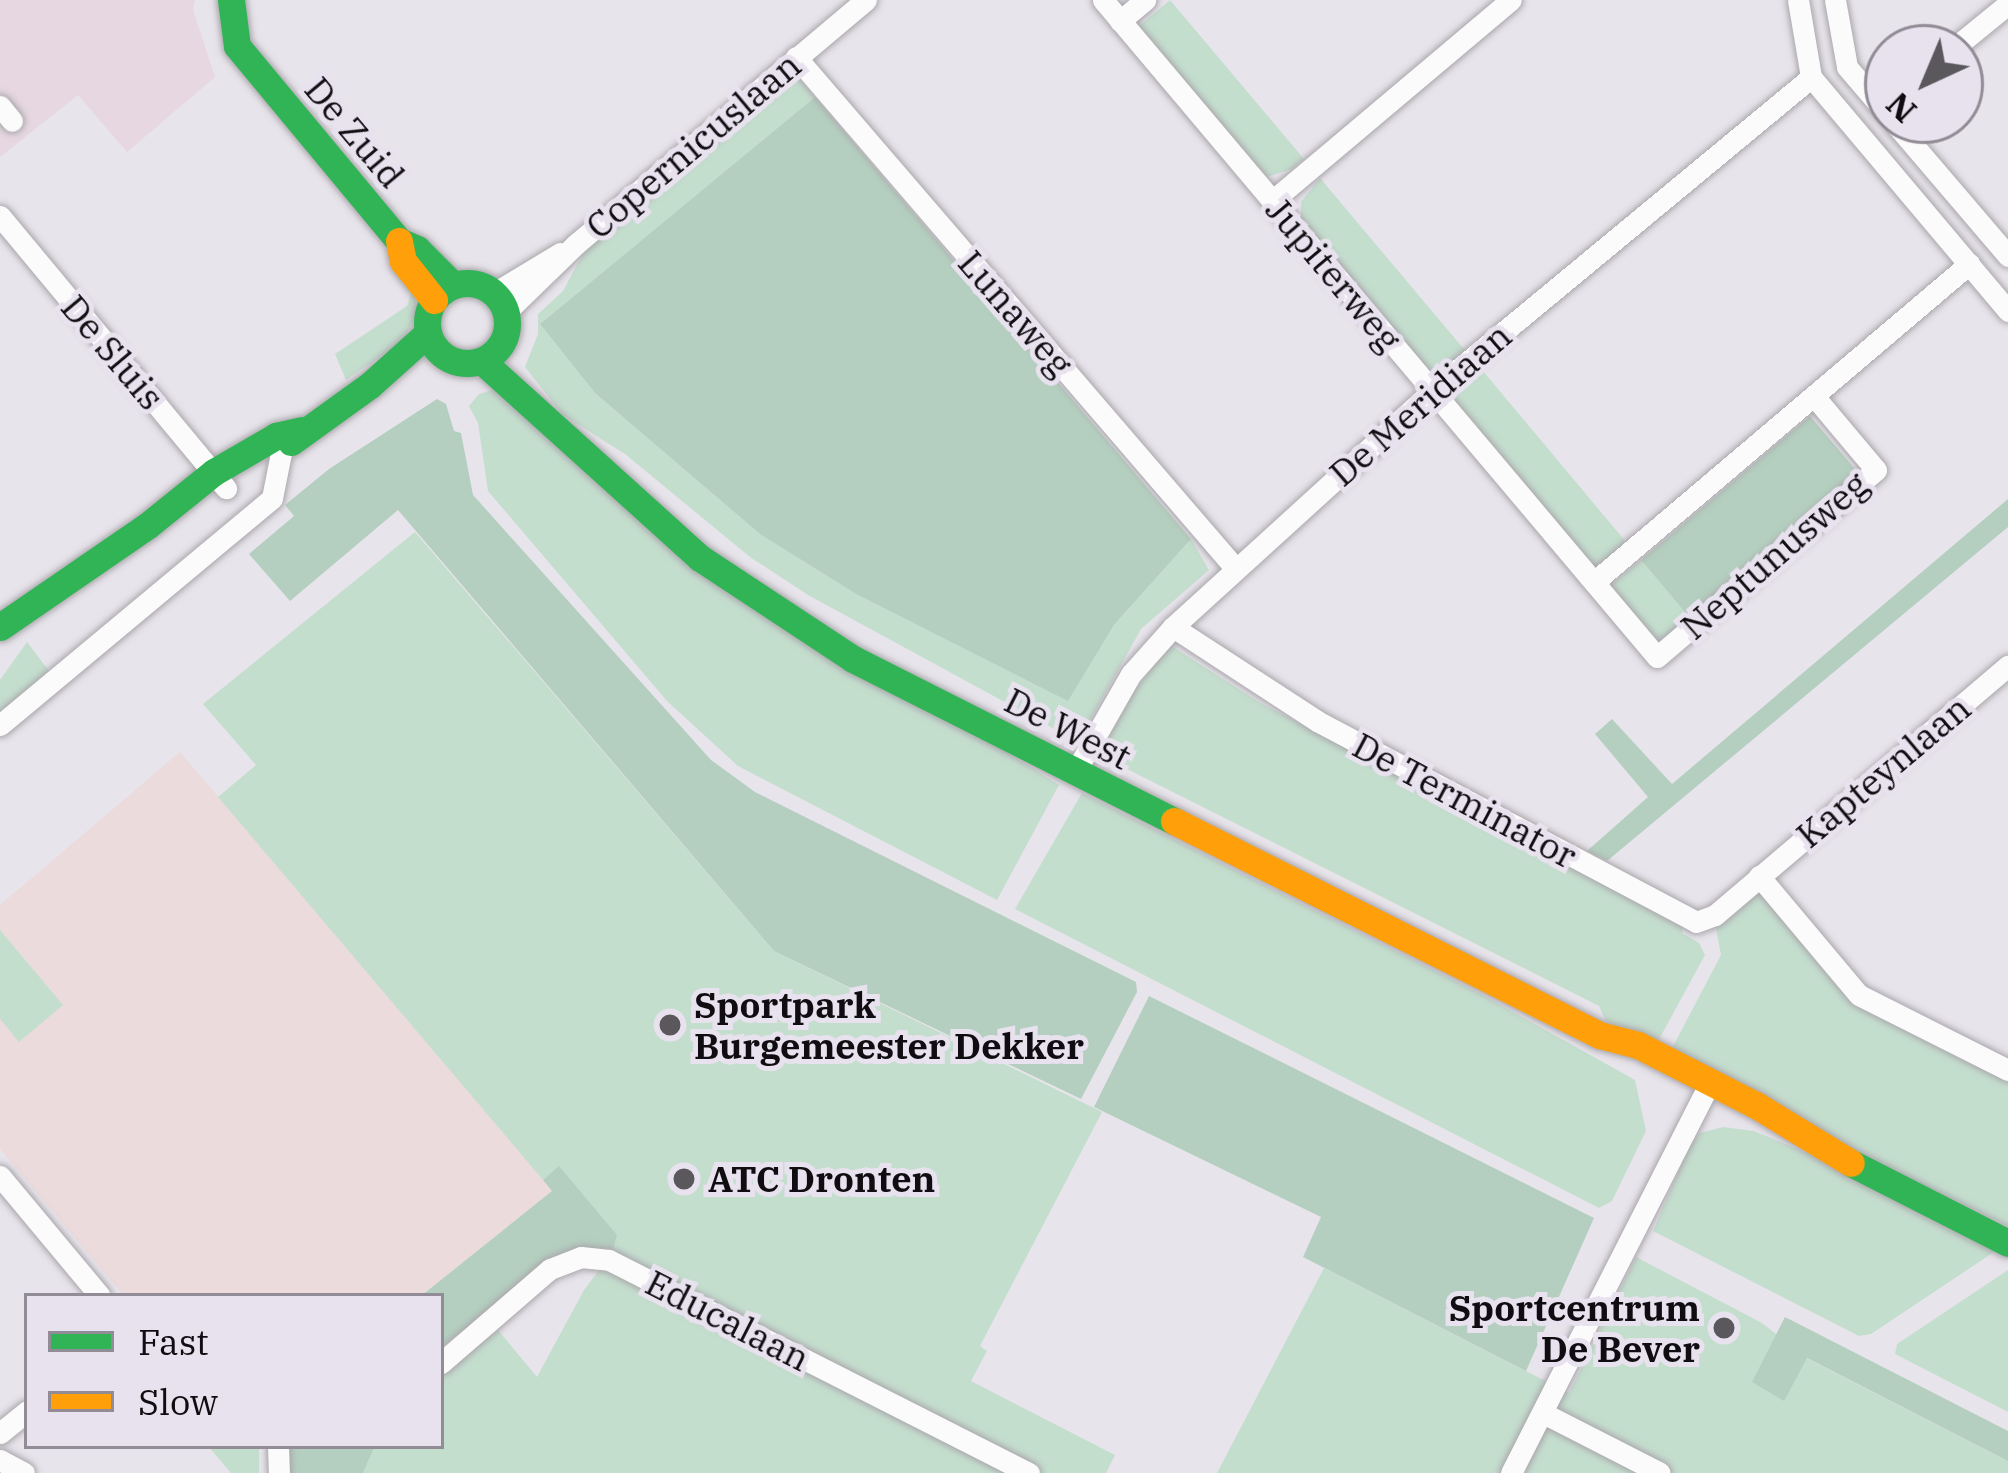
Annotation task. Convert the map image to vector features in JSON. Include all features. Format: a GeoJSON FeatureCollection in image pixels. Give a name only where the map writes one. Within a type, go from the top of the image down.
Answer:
{"type":"FeatureCollection","features":[{"type":"Feature","properties":{"kind":"main road","name":"De Zuid"},"geometry":{"type":"LineString","coordinates":[[231,0],[237,46],[399,241],[417,249],[443,292]]}},
{"type":"Feature","properties":{"kind":"main road","name":"De Zuid"},"geometry":{"type":"LineString","coordinates":[[248,0],[248,39],[256,70]]}},
{"type":"Feature","properties":{"kind":"main road"},"geometry":{"type":"LineString","coordinates":[[220,480],[281,453],[301,430],[370,385],[395,379],[435,344],[443,292],[475,283],[500,303],[491,353],[468,363],[435,344]]}},
{"type":"Feature","properties":{"kind":"main road","name":"De West"},"geometry":{"type":"LineString","coordinates":[[491,353],[549,418],[700,558],[803,629],[1075,772],[1598,1035],[1638,1045],[1706,1091],[2008,1243]]}},
{"type":"Feature","properties":{"kind":"main road"},"geometry":{"type":"LineString","coordinates":[[0,627],[147,526],[179,518],[276,436],[301,430]]}},
{"type":"Feature","properties":{"kind":"main road"},"geometry":{"type":"LineString","coordinates":[[0,645],[39,616],[59,588]]}},
{"type":"Feature","properties":{"kind":"street","name":"Copernicuslaan"},"geometry":{"type":"LineString","coordinates":[[500,303],[577,244],[866,0]]}},
{"type":"Feature","properties":{"kind":"street","name":"Jupiterweg"},"geometry":{"type":"LineString","coordinates":[[1103,0],[1657,657]]}},
{"type":"Feature","properties":{"kind":"street"},"geometry":{"type":"LineString","coordinates":[[1120,21],[1145,0]]}},
{"type":"Feature","properties":{"kind":"street"},"geometry":{"type":"LineString","coordinates":[[1272,201],[1510,0]]}},
{"type":"Feature","properties":{"kind":"street"},"geometry":{"type":"LineString","coordinates":[[1798,0],[1811,77],[2008,310]]}},
{"type":"Feature","properties":{"kind":"street"},"geometry":{"type":"LineString","coordinates":[[1835,0],[1846,67],[1864,86]]}},
{"type":"Feature","properties":{"kind":"street"},"geometry":{"type":"LineString","coordinates":[[1983,24],[2008,4]]}},
{"type":"Feature","properties":{"kind":"street","name":"Lunaweg"},"geometry":{"type":"LineString","coordinates":[[796,57],[1235,568]]}},
{"type":"Feature","properties":{"kind":"street","name":"De Meridiaan"},"geometry":{"type":"LineString","coordinates":[[1075,772],[1130,674],[1235,568],[1432,391],[1811,77]]}},
{"type":"Feature","properties":{"kind":"street"},"geometry":{"type":"LineString","coordinates":[[1855,129],[1864,124]]}},
{"type":"Feature","properties":{"kind":"street"},"geometry":{"type":"LineString","coordinates":[[1915,144],[2008,256]]}},
{"type":"Feature","properties":{"kind":"street","name":"De Sluis"},"geometry":{"type":"LineString","coordinates":[[0,216],[220,480]]}},
{"type":"Feature","properties":{"kind":"street"},"geometry":{"type":"LineString","coordinates":[[1594,582],[1969,264]]}},
{"type":"Feature","properties":{"kind":"street","name":"Neptunusweg"},"geometry":{"type":"LineString","coordinates":[[1657,657],[1876,470],[1814,396]]}},
{"type":"Feature","properties":{"kind":"street"},"geometry":{"type":"LineString","coordinates":[[0,725],[272,498],[281,453]]}},
{"type":"Feature","properties":{"kind":"street","name":"De Terminator"},"geometry":{"type":"LineString","coordinates":[[1173,627],[1317,722],[1691,921],[1714,915],[1759,876]]}},
{"type":"Feature","properties":{"kind":"street","name":"Kapteynlaan"},"geometry":{"type":"LineString","coordinates":[[1759,876],[2008,666]]}},
{"type":"Feature","properties":{"kind":"street"},"geometry":{"type":"LineString","coordinates":[[1759,876],[1859,994],[2008,1070]]}},
{"type":"Feature","properties":{"kind":"street"},"geometry":{"type":"LineString","coordinates":[[1511,1473],[1706,1091]]}},
{"type":"Feature","properties":{"kind":"street"},"geometry":{"type":"LineString","coordinates":[[0,1176],[98,1293]]}},
{"type":"Feature","properties":{"kind":"street","name":"Educalaan"},"geometry":{"type":"LineString","coordinates":[[444,1360],[550,1269],[580,1257],[609,1260],[1029,1473]]}},
{"type":"Feature","properties":{"kind":"street"},"geometry":{"type":"LineString","coordinates":[[0,1433],[24,1413]]}},
{"type":"Feature","properties":{"kind":"street"},"geometry":{"type":"LineString","coordinates":[[1543,1413],[1660,1473]]}},
{"type":"Feature","properties":{"kind":"street"},"geometry":{"type":"LineString","coordinates":[[0,1460],[24,1473]]}},
{"type":"Feature","properties":{"kind":"shaded area"},"geometry":{"type":"Polygon","coordinates":[[[0,0],[195,0],[193,10],[215,77],[127,152],[78,95],[0,157],[0,0]]]}},
{"type":"Feature","properties":{"kind":"shaded area"},"geometry":{"type":"Polygon","coordinates":[[[180,752],[553,1191],[425,1293],[121,1293],[0,1149],[0,905],[180,752]]]}},
{"type":"Feature","properties":{"kind":"green space"},"geometry":{"type":"Polygon","coordinates":[[[1170,0],[1304,159],[1292,169],[1263,178],[1138,27],[1170,0]]]}},
{"type":"Feature","properties":{"kind":"green space"},"geometry":{"type":"Polygon","coordinates":[[[795,73],[815,97],[540,324],[595,393],[761,535],[856,594],[1068,700],[1114,625],[1191,539],[1209,570],[1141,629],[1078,742],[808,595],[750,557],[625,454],[563,415],[525,367],[538,334],[538,314],[563,291],[585,250],[795,73]]]}},
{"type":"Feature","properties":{"kind":"green space"},"geometry":{"type":"Polygon","coordinates":[[[815,97],[1191,539],[1114,625],[1068,701],[856,594],[761,535],[595,393],[540,324],[815,97]]]}},
{"type":"Feature","properties":{"kind":"green space"},"geometry":{"type":"Polygon","coordinates":[[[1320,178],[1468,354],[1433,383],[1301,224],[1301,202],[1320,178]]]}},
{"type":"Feature","properties":{"kind":"green space"},"geometry":{"type":"Polygon","coordinates":[[[413,288],[418,311],[403,341],[346,380],[335,354],[407,306],[413,288]]]}},
{"type":"Feature","properties":{"kind":"green space"},"geometry":{"type":"Polygon","coordinates":[[[1483,371],[1626,542],[1590,572],[1447,402],[1483,371]]]}},
{"type":"Feature","properties":{"kind":"green space"},"geometry":{"type":"Polygon","coordinates":[[[496,389],[638,519],[1059,785],[997,900],[738,766],[667,701],[488,491],[478,423],[469,406],[479,394],[496,389]]]}},
{"type":"Feature","properties":{"kind":"green space"},"geometry":{"type":"Polygon","coordinates":[[[437,399],[446,404],[454,431],[461,433],[473,495],[711,760],[755,792],[1136,982],[1137,992],[1081,1099],[774,951],[398,510],[290,601],[249,554],[294,516],[285,505],[329,469],[437,399]]]}},
{"type":"Feature","properties":{"kind":"green space"},"geometry":{"type":"Polygon","coordinates":[[[1810,416],[1860,475],[1689,617],[1641,560],[1810,416]]]}},
{"type":"Feature","properties":{"kind":"green space"},"geometry":{"type":"Polygon","coordinates":[[[2008,499],[2008,527],[1607,861],[1587,851],[1648,797],[1595,734],[1612,719],[1672,784],[2008,499]]]}},
{"type":"Feature","properties":{"kind":"green space","name":"Sportpark Burgemeester Dekker"},"geometry":{"type":"Polygon","coordinates":[[[415,532],[774,951],[1102,1112],[980,1346],[987,1351],[971,1381],[1115,1455],[1106,1473],[363,1473],[374,1449],[444,1449],[444,1371],[498,1330],[537,1377],[584,1290],[612,1253],[560,1167],[543,1180],[218,797],[256,765],[203,704],[415,532]]]}},
{"type":"Feature","properties":{"kind":"green space"},"geometry":{"type":"Polygon","coordinates":[[[1641,560],[1689,617],[1653,647],[1605,590],[1641,560]]]}},
{"type":"Feature","properties":{"kind":"green space"},"geometry":{"type":"Polygon","coordinates":[[[27,642],[49,671],[0,713],[0,680],[27,642]]]}},
{"type":"Feature","properties":{"kind":"green space"},"geometry":{"type":"Polygon","coordinates":[[[1170,645],[1259,702],[1683,927],[1682,933],[1699,943],[1705,955],[1657,1043],[1606,1022],[1599,1006],[1099,755],[1131,695],[1170,645]]]}},
{"type":"Feature","properties":{"kind":"green space"},"geometry":{"type":"Polygon","coordinates":[[[1082,793],[1481,994],[1635,1080],[1646,1131],[1612,1201],[1599,1208],[1015,909],[1082,793]]]}},
{"type":"Feature","properties":{"kind":"green space"},"geometry":{"type":"Polygon","coordinates":[[[1758,890],[1891,1021],[2008,1082],[2008,1226],[1919,1184],[1671,1050],[1721,955],[1715,923],[1758,890]]]}},
{"type":"Feature","properties":{"kind":"green space"},"geometry":{"type":"Polygon","coordinates":[[[0,930],[63,1005],[19,1042],[0,1019],[0,930]]]}},
{"type":"Feature","properties":{"kind":"green space"},"geometry":{"type":"Polygon","coordinates":[[[1149,996],[1594,1218],[1526,1371],[1303,1257],[1321,1217],[1094,1107],[1149,996]]]}},
{"type":"Feature","properties":{"kind":"green space"},"geometry":{"type":"Polygon","coordinates":[[[1723,1127],[1754,1131],[1829,1162],[2000,1248],[1871,1334],[1859,1336],[1653,1231],[1689,1146],[1700,1133],[1723,1127]]]}},
{"type":"Feature","properties":{"kind":"green space"},"geometry":{"type":"Polygon","coordinates":[[[559,1166],[617,1235],[612,1253],[578,1251],[519,1286],[444,1346],[444,1293],[425,1293],[552,1191],[543,1180],[559,1166]]]}},
{"type":"Feature","properties":{"kind":"green space"},"geometry":{"type":"Polygon","coordinates":[[[1636,1257],[1762,1323],[1806,1358],[2008,1461],[2008,1473],[1217,1473],[1324,1268],[1569,1393],[1636,1257]]]}},
{"type":"Feature","properties":{"kind":"green space"},"geometry":{"type":"Polygon","coordinates":[[[2008,1270],[2008,1412],[1895,1354],[1897,1344],[2008,1270]]]}},
{"type":"Feature","properties":{"kind":"green space"},"geometry":{"type":"Polygon","coordinates":[[[1785,1317],[2008,1431],[2008,1461],[1807,1358],[1784,1401],[1752,1382],[1785,1317]]]}},
{"type":"Feature","properties":{"kind":"green space"},"geometry":{"type":"Polygon","coordinates":[[[211,1449],[259,1449],[259,1473],[231,1473],[211,1449]]]}},
{"type":"Feature","properties":{"kind":"green space"},"geometry":{"type":"Polygon","coordinates":[[[280,1449],[374,1449],[363,1473],[279,1473],[280,1449]]]}},
{"type":"Feature","properties":{"kind":"traffic: fast"},"geometry":{"type":"LineString","coordinates":[[231,0],[237,46],[399,241],[417,249],[453,285]]}},
{"type":"Feature","properties":{"kind":"traffic: fast"},"geometry":{"type":"LineString","coordinates":[[467,283],[495,295],[507,323],[495,351],[467,363],[439,351],[427,323],[439,295],[467,283]]}},
{"type":"Feature","properties":{"kind":"traffic: fast"},"geometry":{"type":"LineString","coordinates":[[291,442],[370,385],[428,333]]}},
{"type":"Feature","properties":{"kind":"traffic: fast"},"geometry":{"type":"LineString","coordinates":[[482,361],[700,558],[853,659],[1174,821]]}},
{"type":"Feature","properties":{"kind":"traffic: fast"},"geometry":{"type":"LineString","coordinates":[[0,627],[147,526],[214,472],[276,436],[301,430]]}},
{"type":"Feature","properties":{"kind":"traffic: fast"},"geometry":{"type":"LineString","coordinates":[[1851,1163],[2008,1243]]}},
{"type":"Feature","properties":{"kind":"traffic: slow"},"geometry":{"type":"LineString","coordinates":[[399,241],[403,261],[434,300]]}},
{"type":"Feature","properties":{"kind":"traffic: slow"},"geometry":{"type":"LineString","coordinates":[[1174,821],[1599,1035],[1638,1045],[1756,1105],[1851,1163]]}},
{"type":"Feature","properties":{"kind":"place","name":"Sportpark Burgemeester Dekker"},"geometry":{"type":"Point","coordinates":[670,1025]}},
{"type":"Feature","properties":{"kind":"place","name":"ATC Dronten"},"geometry":{"type":"Point","coordinates":[684,1179]}},
{"type":"Feature","properties":{"kind":"place","name":"Sportcentrum De Bever"},"geometry":{"type":"Point","coordinates":[1724,1328]}}]}
